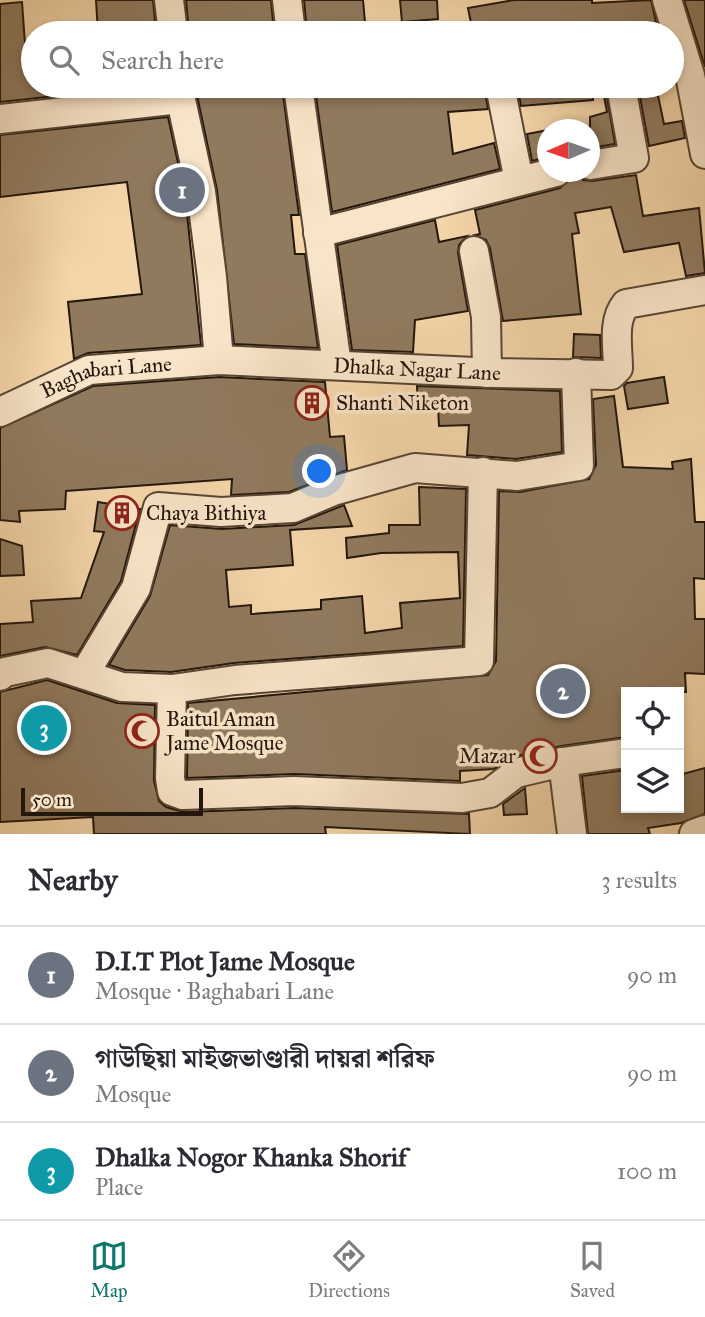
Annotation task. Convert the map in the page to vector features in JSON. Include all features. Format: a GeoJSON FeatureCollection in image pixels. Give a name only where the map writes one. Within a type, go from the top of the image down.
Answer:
{"type":"FeatureCollection","features":[{"type":"Feature","properties":{"kind":"street"},"geometry":{"type":"LineString","coordinates":[[169,0],[172,21]]}},
{"type":"Feature","properties":{"kind":"street"},"geometry":{"type":"LineString","coordinates":[[287,0],[290,21]]}},
{"type":"Feature","properties":{"kind":"street"},"geometry":{"type":"LineString","coordinates":[[667,0],[673,21]]}},
{"type":"Feature","properties":{"kind":"street"},"geometry":{"type":"LineString","coordinates":[[684,55],[705,154]]}},
{"type":"Feature","properties":{"kind":"street"},"geometry":{"type":"LineString","coordinates":[[0,119],[139,98]]}},
{"type":"Feature","properties":{"kind":"street"},"geometry":{"type":"LineString","coordinates":[[180,98],[201,192],[219,360]]}},
{"type":"Feature","properties":{"kind":"street"},"geometry":{"type":"LineString","coordinates":[[300,98],[337,365]]}},
{"type":"Feature","properties":{"kind":"street"},"geometry":{"type":"LineString","coordinates":[[502,98],[519,181]]}},
{"type":"Feature","properties":{"kind":"street"},"geometry":{"type":"LineString","coordinates":[[600,163],[634,159],[623,98]]}},
{"type":"Feature","properties":{"kind":"street"},"geometry":{"type":"LineString","coordinates":[[318,233],[537,177]]}},
{"type":"Feature","properties":{"kind":"street"},"geometry":{"type":"LineString","coordinates":[[474,251],[485,317],[487,373]]}},
{"type":"Feature","properties":{"kind":"street","name":"Dhalka Nagar Lane"},"geometry":{"type":"LineString","coordinates":[[219,360],[487,373],[616,373],[617,325],[619,312],[626,304],[705,289]]}},
{"type":"Feature","properties":{"kind":"street","name":"Baghabari Lane"},"geometry":{"type":"LineString","coordinates":[[0,412],[89,370],[219,360]]}},
{"type":"Feature","properties":{"kind":"street"},"geometry":{"type":"LineString","coordinates":[[85,673],[135,588],[158,507],[221,512],[293,508],[332,491],[415,468],[517,476],[579,466],[576,373]]}},
{"type":"Feature","properties":{"kind":"street"},"geometry":{"type":"LineString","coordinates":[[0,676],[5,672],[48,663],[122,687],[172,689],[235,680],[479,661],[483,472]]}},
{"type":"Feature","properties":{"kind":"street"},"geometry":{"type":"LineString","coordinates":[[172,689],[170,779],[172,791],[183,795],[293,791],[462,798],[490,793],[516,773],[563,762],[621,754]]}},
{"type":"Feature","properties":{"kind":"street"},"geometry":{"type":"LineString","coordinates":[[563,762],[572,834]]}},
{"type":"Feature","properties":{"kind":"street"},"geometry":{"type":"LineString","coordinates":[[694,834],[705,830]]}},
{"type":"Feature","properties":{"kind":"building"},"geometry":{"type":"Polygon","coordinates":[[[96,0],[153,0],[155,21],[97,21],[96,0]]]}},
{"type":"Feature","properties":{"kind":"building"},"geometry":{"type":"Polygon","coordinates":[[[186,0],[271,0],[273,21],[188,21],[186,0]]]}},
{"type":"Feature","properties":{"kind":"building"},"geometry":{"type":"Polygon","coordinates":[[[304,0],[363,0],[365,21],[306,21],[304,0]]]}},
{"type":"Feature","properties":{"kind":"building"},"geometry":{"type":"Polygon","coordinates":[[[400,0],[437,0],[438,19],[402,21],[400,0]]]}},
{"type":"Feature","properties":{"kind":"building"},"geometry":{"type":"Polygon","coordinates":[[[514,0],[592,0],[592,3],[651,0],[656,21],[471,21],[468,8],[514,0]]]}},
{"type":"Feature","properties":{"kind":"building"},"geometry":{"type":"Polygon","coordinates":[[[684,0],[705,0],[705,67],[684,0]]]}},
{"type":"Feature","properties":{"kind":"building"},"geometry":{"type":"Polygon","coordinates":[[[22,2],[21,98],[37,98],[0,102],[0,4],[22,2]]]}},
{"type":"Feature","properties":{"kind":"building"},"geometry":{"type":"Polygon","coordinates":[[[198,98],[283,98],[299,215],[291,215],[295,254],[305,254],[318,348],[234,344],[217,190],[198,98]]]}},
{"type":"Feature","properties":{"kind":"building"},"geometry":{"type":"Polygon","coordinates":[[[316,98],[486,98],[488,109],[448,112],[453,154],[494,143],[500,169],[332,212],[316,98]]]}},
{"type":"Feature","properties":{"kind":"building"},"geometry":{"type":"Polygon","coordinates":[[[519,98],[593,98],[593,100],[521,106],[519,98]]]}},
{"type":"Feature","properties":{"kind":"building"},"geometry":{"type":"Polygon","coordinates":[[[604,98],[607,98],[615,144],[600,146],[600,119],[590,117],[607,112],[604,98]]]}},
{"type":"Feature","properties":{"kind":"building"},"geometry":{"type":"Polygon","coordinates":[[[640,98],[659,98],[664,124],[682,121],[685,138],[649,146],[640,98]]]}},
{"type":"Feature","properties":{"kind":"building"},"geometry":{"type":"Polygon","coordinates":[[[168,117],[185,195],[201,345],[88,353],[74,359],[68,302],[142,294],[127,182],[0,197],[0,135],[168,117]]]}},
{"type":"Feature","properties":{"kind":"building"},"geometry":{"type":"Polygon","coordinates":[[[537,132],[537,160],[532,161],[527,134],[537,132]]]}},
{"type":"Feature","properties":{"kind":"building"},"geometry":{"type":"Polygon","coordinates":[[[636,175],[643,216],[699,208],[705,273],[686,276],[679,243],[624,252],[611,207],[575,213],[579,233],[572,234],[581,314],[503,321],[490,248],[486,240],[475,235],[480,234],[475,210],[560,188],[566,182],[600,182],[636,175]]]}},
{"type":"Feature","properties":{"kind":"building"},"geometry":{"type":"Polygon","coordinates":[[[435,220],[439,242],[467,236],[459,245],[458,253],[468,311],[415,320],[413,352],[352,350],[337,245],[435,220]]]}},
{"type":"Feature","properties":{"kind":"building"},"geometry":{"type":"Polygon","coordinates":[[[574,334],[600,335],[601,358],[573,357],[574,334]]]}},
{"type":"Feature","properties":{"kind":"building"},"geometry":{"type":"Polygon","coordinates":[[[219,377],[325,382],[330,437],[344,436],[347,470],[289,492],[231,495],[232,479],[66,491],[65,509],[19,511],[20,522],[0,520],[0,428],[93,386],[219,377]]]}},
{"type":"Feature","properties":{"kind":"building"},"geometry":{"type":"Polygon","coordinates":[[[664,377],[668,403],[628,409],[624,386],[627,383],[664,377]]]}},
{"type":"Feature","properties":{"kind":"building"},"geometry":{"type":"Polygon","coordinates":[[[417,386],[560,391],[562,452],[516,459],[467,455],[469,425],[439,426],[438,406],[418,407],[417,386]]]}},
{"type":"Feature","properties":{"kind":"building"},"geometry":{"type":"Polygon","coordinates":[[[614,396],[623,467],[673,469],[672,462],[691,459],[695,522],[705,522],[705,579],[694,578],[695,619],[705,619],[705,674],[685,673],[686,692],[684,687],[621,687],[621,738],[561,746],[512,757],[494,769],[460,771],[460,781],[295,774],[187,778],[188,703],[488,675],[496,661],[499,491],[520,492],[589,479],[596,465],[593,399],[614,396]]]}},
{"type":"Feature","properties":{"kind":"building"},"geometry":{"type":"Polygon","coordinates":[[[419,487],[466,489],[463,646],[234,663],[171,672],[125,670],[109,665],[150,596],[170,525],[222,529],[294,525],[344,505],[352,526],[290,530],[293,565],[226,570],[229,607],[251,605],[251,614],[321,609],[321,600],[362,596],[365,633],[402,628],[400,603],[460,598],[458,552],[381,553],[347,558],[346,538],[389,533],[389,525],[420,525],[419,487]]]}},
{"type":"Feature","properties":{"kind":"building"},"geometry":{"type":"Polygon","coordinates":[[[98,502],[140,509],[121,581],[77,655],[45,647],[0,656],[0,624],[33,622],[31,601],[81,598],[104,532],[94,531],[98,502]]]}},
{"type":"Feature","properties":{"kind":"building"},"geometry":{"type":"Polygon","coordinates":[[[0,539],[22,546],[24,575],[0,576],[0,539]]]}},
{"type":"Feature","properties":{"kind":"building"},"geometry":{"type":"Polygon","coordinates":[[[47,680],[117,703],[155,705],[154,781],[159,801],[166,807],[184,812],[294,808],[469,814],[470,834],[325,827],[326,834],[94,834],[93,817],[0,822],[0,692],[47,680]]]}},
{"type":"Feature","properties":{"kind":"building"},"geometry":{"type":"Polygon","coordinates":[[[705,768],[705,814],[681,823],[648,828],[650,834],[588,834],[582,776],[621,771],[621,813],[684,813],[684,774],[705,768]]]}},
{"type":"Feature","properties":{"kind":"building"},"geometry":{"type":"Polygon","coordinates":[[[525,788],[527,814],[504,815],[503,804],[525,788]]]}},
{"type":"Feature","properties":{"kind":"place","name":"D.I.T Plot Jame Mosque"},"geometry":{"type":"Point","coordinates":[182,190]}},
{"type":"Feature","properties":{"kind":"place","name":"Shanti Niketon"},"geometry":{"type":"Point","coordinates":[312,403]}},
{"type":"Feature","properties":{"kind":"place","name":"Chaya Bithiya"},"geometry":{"type":"Point","coordinates":[122,513]}},
{"type":"Feature","properties":{"kind":"place","name":"গাউছিয়া মাইজভাণ্ডারী দায়রা শরিফ"},"geometry":{"type":"Point","coordinates":[563,691]}},
{"type":"Feature","properties":{"kind":"place","name":"Dhalka Nogor Khanka Shorif"},"geometry":{"type":"Point","coordinates":[44,728]}},
{"type":"Feature","properties":{"kind":"place","name":"Baitul Aman Jame Mosque"},"geometry":{"type":"Point","coordinates":[142,731]}},
{"type":"Feature","properties":{"kind":"place","name":"Mazar"},"geometry":{"type":"Point","coordinates":[540,756]}}]}
